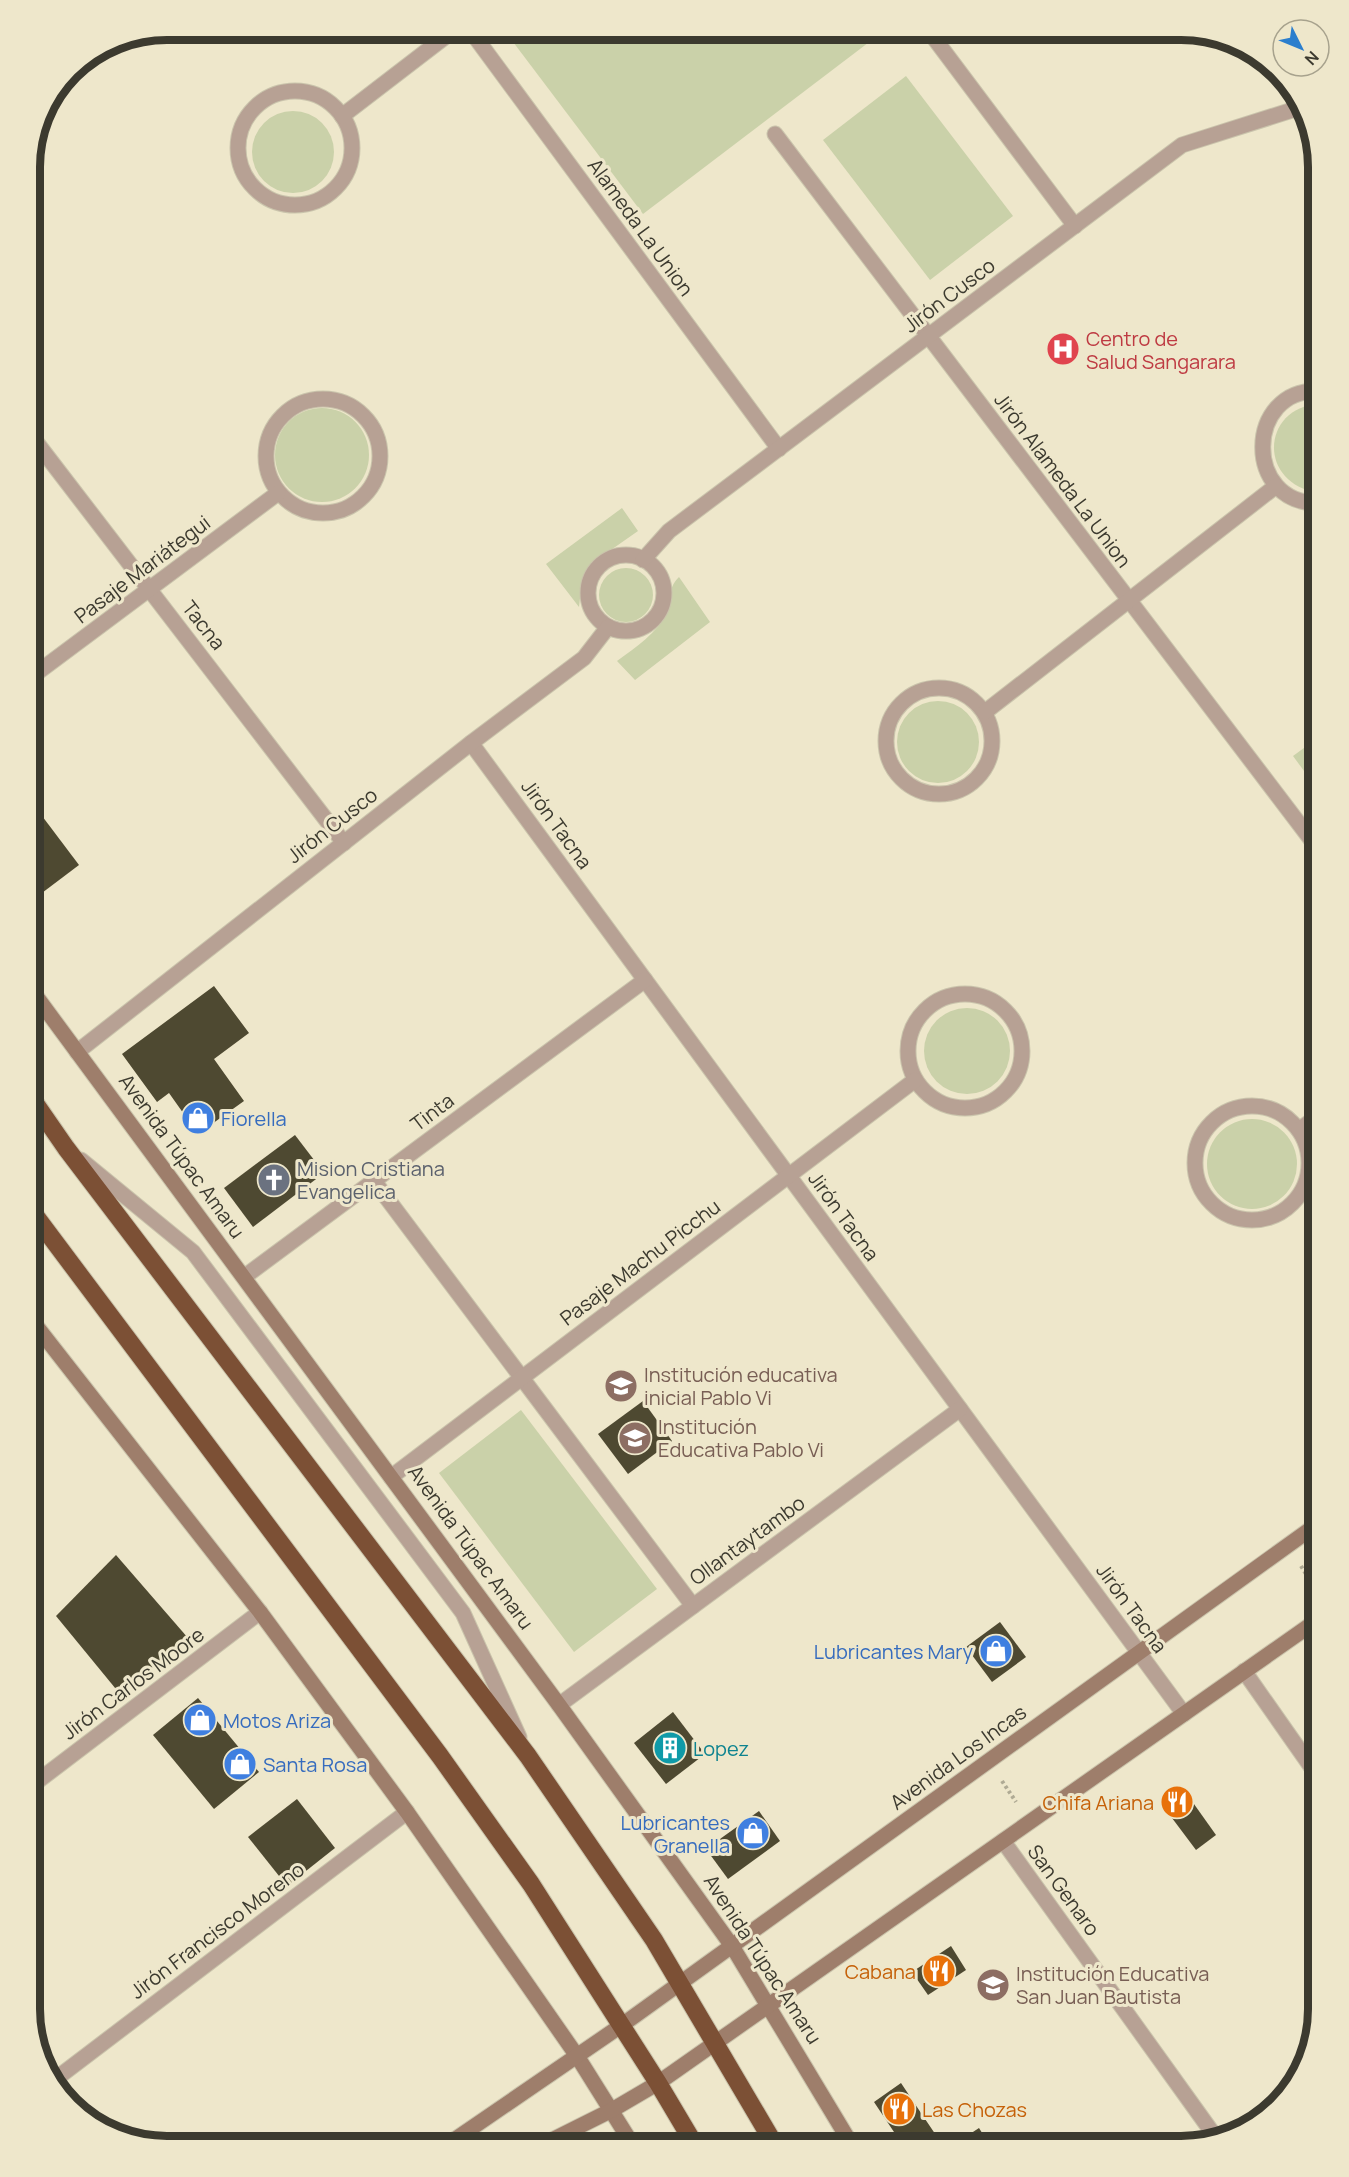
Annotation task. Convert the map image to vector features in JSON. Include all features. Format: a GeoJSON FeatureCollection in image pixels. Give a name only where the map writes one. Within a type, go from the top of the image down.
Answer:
{"type":"FeatureCollection","features":[{"type":"Feature","properties":{"kind":"highway"},"geometry":{"type":"LineString","coordinates":[[40,1111],[66,1148],[528,1756],[654,1940],[770,2136]]}},
{"type":"Feature","properties":{"kind":"highway"},"geometry":{"type":"LineString","coordinates":[[40,1223],[440,1756],[531,1884],[622,2025],[689,2136]]}},
{"type":"Feature","properties":{"kind":"street"},"geometry":{"type":"LineString","coordinates":[[342,116],[441,40]]}},
{"type":"Feature","properties":{"kind":"street","name":"Alameda La Union"},"geometry":{"type":"LineString","coordinates":[[478,40],[779,449]]}},
{"type":"Feature","properties":{"kind":"street"},"geometry":{"type":"LineString","coordinates":[[936,41],[1075,226]]}},
{"type":"Feature","properties":{"kind":"street"},"geometry":{"type":"LineString","coordinates":[[294,91],[313,94],[329,102],[342,116],[350,133],[352,152],[348,170],[338,186],[323,198],[305,205],[286,205],[268,199],[253,188],[243,172],[238,154],[239,135],[247,117],[259,104],[276,94],[294,91]]}},
{"type":"Feature","properties":{"kind":"street","name":"Jirón Cusco"},"geometry":{"type":"LineString","coordinates":[[643,560],[669,531],[1182,145],[1294,109]]}},
{"type":"Feature","properties":{"kind":"street","name":"Jirón Alameda La Union"},"geometry":{"type":"LineString","coordinates":[[775,134],[1308,836]]}},
{"type":"Feature","properties":{"kind":"street"},"geometry":{"type":"LineString","coordinates":[[1308,393],[1296,396],[1281,405],[1269,419],[1263,436],[1262,453],[1267,471],[1276,486],[1292,497],[1308,502]]}},
{"type":"Feature","properties":{"kind":"street"},"geometry":{"type":"LineString","coordinates":[[326,399],[344,402],[360,412],[372,427],[379,444],[379,463],[374,481],[363,497],[347,507],[329,513],[310,512],[293,505],[278,493],[269,476],[266,458],[268,440],[277,423],[290,409],[307,401],[326,399]]}},
{"type":"Feature","properties":{"kind":"street","name":"Tacna"},"geometry":{"type":"LineString","coordinates":[[41,448],[344,843]]}},
{"type":"Feature","properties":{"kind":"street"},"geometry":{"type":"LineString","coordinates":[[985,712],[1276,486]]}},
{"type":"Feature","properties":{"kind":"street","name":"Pasaje Mariátegui"},"geometry":{"type":"LineString","coordinates":[[41,670],[278,493]]}},
{"type":"Feature","properties":{"kind":"street"},"geometry":{"type":"LineString","coordinates":[[618,556],[630,556],[643,560],[653,566],[660,576],[663,599],[659,611],[643,628],[625,631],[608,627],[597,619],[588,595],[590,582],[596,570],[605,562],[618,556]]}},
{"type":"Feature","properties":{"kind":"street","name":"Jirón Cusco"},"geometry":{"type":"LineString","coordinates":[[77,1052],[471,743],[584,658],[608,627]]}},
{"type":"Feature","properties":{"kind":"street"},"geometry":{"type":"LineString","coordinates":[[940,687],[957,690],[973,699],[985,712],[991,728],[993,746],[988,763],[978,778],[964,789],[947,794],[930,794],[913,788],[899,777],[889,762],[886,745],[887,727],[894,711],[907,698],[923,690],[940,687]]}},
{"type":"Feature","properties":{"kind":"street","name":"Jirón Tacna"},"geometry":{"type":"LineString","coordinates":[[471,743],[1184,1714]]}},
{"type":"Feature","properties":{"kind":"street","name":"Tinta"},"geometry":{"type":"LineString","coordinates":[[244,1277],[645,980]]}},
{"type":"Feature","properties":{"kind":"street"},"geometry":{"type":"LineString","coordinates":[[958,995],[977,995],[995,1002],[1009,1015],[1019,1031],[1022,1049],[1019,1068],[1011,1085],[997,1098],[981,1106],[962,1108],[944,1104],[927,1095],[915,1080],[909,1063],[908,1044],[914,1026],[925,1011],[940,999],[958,995]]}},
{"type":"Feature","properties":{"kind":"street","name":"Avenida Túpac Amaru"},"geometry":{"type":"LineString","coordinates":[[41,1002],[559,1706],[732,1946],[846,2136]]}},
{"type":"Feature","properties":{"kind":"street","name":"Pasaje Machu Picchu"},"geometry":{"type":"LineString","coordinates":[[391,1477],[915,1080]]}},
{"type":"Feature","properties":{"kind":"street"},"geometry":{"type":"LineString","coordinates":[[1308,1156],[1307,1147],[1299,1130],[1286,1117],[1269,1108],[1250,1106],[1231,1110],[1215,1119],[1202,1134],[1195,1151],[1194,1170],[1199,1188],[1211,1204],[1226,1215],[1244,1220],[1263,1219],[1280,1213],[1295,1200],[1305,1184],[1308,1170]]}},
{"type":"Feature","properties":{"kind":"street"},"geometry":{"type":"LineString","coordinates":[[1299,1130],[1308,1123]]}},
{"type":"Feature","properties":{"kind":"street"},"geometry":{"type":"LineString","coordinates":[[66,1148],[193,1252],[463,1613],[528,1756]]}},
{"type":"Feature","properties":{"kind":"street"},"geometry":{"type":"LineString","coordinates":[[374,1181],[693,1606]]}},
{"type":"Feature","properties":{"kind":"street"},"geometry":{"type":"LineString","coordinates":[[40,1331],[260,1611],[407,1812],[577,2056],[627,2136]]}},
{"type":"Feature","properties":{"kind":"street","name":"Ollantaytambo"},"geometry":{"type":"LineString","coordinates":[[559,1706],[960,1409]]}},
{"type":"Feature","properties":{"kind":"street","name":"Avenida Los Incas"},"geometry":{"type":"LineString","coordinates":[[460,2136],[622,2025],[1308,1531]]}},
{"type":"Feature","properties":{"kind":"street","name":"Jirón Carlos Moore"},"geometry":{"type":"LineString","coordinates":[[40,1779],[260,1611]]}},
{"type":"Feature","properties":{"kind":"street"},"geometry":{"type":"LineString","coordinates":[[560,2136],[612,2110],[658,2083],[1308,1627]]}},
{"type":"Feature","properties":{"kind":"street"},"geometry":{"type":"LineString","coordinates":[[1244,1671],[1308,1762]]}},
{"type":"Feature","properties":{"kind":"street","name":"Jirón Francisco Moreno"},"geometry":{"type":"LineString","coordinates":[[59,2075],[407,1812]]}},
{"type":"Feature","properties":{"kind":"street","name":"San Genaro"},"geometry":{"type":"LineString","coordinates":[[1003,1841],[1212,2132]]}},
{"type":"Feature","properties":{"kind":"path"},"geometry":{"type":"LineString","coordinates":[[1288,1545],[1308,1577]]}},
{"type":"Feature","properties":{"kind":"path"},"geometry":{"type":"LineString","coordinates":[[988,1761],[1030,1822]]}},
{"type":"Feature","properties":{"kind":"green space"},"geometry":{"type":"Polygon","coordinates":[[[512,40],[871,41],[643,214],[512,40]]]}},
{"type":"Feature","properties":{"kind":"green space"},"geometry":{"type":"Polygon","coordinates":[[[906,76],[1013,216],[930,280],[823,140],[906,76]]]}},
{"type":"Feature","properties":{"kind":"green space"},"geometry":{"type":"Polygon","coordinates":[[[293,111],[309,114],[322,123],[331,136],[334,152],[331,168],[322,181],[309,190],[293,193],[277,190],[264,181],[255,168],[252,152],[255,136],[264,123],[277,114],[293,111]]]}},
{"type":"Feature","properties":{"kind":"green space"},"geometry":{"type":"Polygon","coordinates":[[[1308,406],[1308,489],[1299,486],[1284,475],[1276,461],[1274,446],[1277,431],[1286,418],[1300,408],[1308,406]]]}},
{"type":"Feature","properties":{"kind":"green space"},"geometry":{"type":"Polygon","coordinates":[[[322,408],[340,411],[355,422],[366,437],[369,455],[366,473],[355,488],[340,499],[322,502],[304,499],[289,488],[278,473],[275,455],[278,437],[289,422],[304,411],[322,408]]]}},
{"type":"Feature","properties":{"kind":"green space"},"geometry":{"type":"Polygon","coordinates":[[[622,508],[638,531],[598,559],[582,581],[579,607],[546,564],[622,508]]]}},
{"type":"Feature","properties":{"kind":"green space"},"geometry":{"type":"Polygon","coordinates":[[[626,568],[636,570],[645,576],[651,585],[653,595],[651,605],[645,614],[636,620],[626,622],[616,620],[607,614],[601,605],[599,595],[601,585],[607,576],[616,570],[626,568]]]}},
{"type":"Feature","properties":{"kind":"green space"},"geometry":{"type":"Polygon","coordinates":[[[679,577],[710,622],[635,680],[617,661],[658,627],[668,612],[672,587],[679,577]]]}},
{"type":"Feature","properties":{"kind":"green space"},"geometry":{"type":"Polygon","coordinates":[[[938,701],[954,704],[967,713],[976,726],[979,742],[976,758],[967,771],[954,780],[938,783],[922,780],[909,771],[900,758],[897,742],[900,726],[909,713],[922,704],[938,701]]]}},
{"type":"Feature","properties":{"kind":"green space"},"geometry":{"type":"Polygon","coordinates":[[[1308,745],[1308,774],[1307,775],[1293,756],[1308,745]]]}},
{"type":"Feature","properties":{"kind":"green space"},"geometry":{"type":"Polygon","coordinates":[[[967,1008],[983,1012],[997,1021],[1006,1035],[1010,1051],[1006,1067],[997,1081],[983,1090],[967,1094],[951,1090],[937,1081],[928,1067],[924,1051],[928,1035],[937,1021],[951,1012],[967,1008]]]}},
{"type":"Feature","properties":{"kind":"green space"},"geometry":{"type":"Polygon","coordinates":[[[1252,1119],[1269,1122],[1284,1132],[1294,1147],[1297,1164],[1294,1181],[1284,1196],[1269,1206],[1252,1209],[1235,1206],[1220,1196],[1210,1181],[1207,1164],[1210,1147],[1220,1132],[1235,1122],[1252,1119]]]}},
{"type":"Feature","properties":{"kind":"green space"},"geometry":{"type":"Polygon","coordinates":[[[521,1410],[657,1589],[574,1652],[439,1473],[521,1410]]]}},
{"type":"Feature","properties":{"kind":"building"},"geometry":{"type":"Polygon","coordinates":[[[41,814],[79,865],[41,894],[41,814]]]}},
{"type":"Feature","properties":{"kind":"building"},"geometry":{"type":"Polygon","coordinates":[[[214,986],[249,1033],[214,1059],[244,1101],[198,1134],[169,1093],[157,1102],[122,1054],[214,986]]]}},
{"type":"Feature","properties":{"kind":"building","name":"Mision Cristiana Evangelica"},"geometry":{"type":"Polygon","coordinates":[[[295,1135],[324,1173],[253,1227],[224,1188],[295,1135]]]}},
{"type":"Feature","properties":{"kind":"building","name":"Institución Educativa Pablo Vi"},"geometry":{"type":"Polygon","coordinates":[[[643,1401],[672,1441],[628,1474],[598,1434],[643,1401]]]}},
{"type":"Feature","properties":{"kind":"building"},"geometry":{"type":"Polygon","coordinates":[[[116,1555],[188,1638],[120,1694],[56,1616],[116,1555]]]}},
{"type":"Feature","properties":{"kind":"building"},"geometry":{"type":"Polygon","coordinates":[[[1000,1622],[1026,1657],[992,1682],[966,1647],[1000,1622]]]}},
{"type":"Feature","properties":{"kind":"building"},"geometry":{"type":"Polygon","coordinates":[[[198,1698],[259,1772],[214,1809],[153,1735],[198,1698]]]}},
{"type":"Feature","properties":{"kind":"building","name":"Lopez"},"geometry":{"type":"Polygon","coordinates":[[[673,1712],[705,1754],[666,1784],[634,1743],[673,1712]]]}},
{"type":"Feature","properties":{"kind":"building"},"geometry":{"type":"Polygon","coordinates":[[[1184,1790],[1216,1835],[1196,1850],[1163,1806],[1184,1790]]]}},
{"type":"Feature","properties":{"kind":"building"},"geometry":{"type":"Polygon","coordinates":[[[297,1799],[335,1848],[287,1886],[248,1837],[297,1799]]]}},
{"type":"Feature","properties":{"kind":"building"},"geometry":{"type":"Polygon","coordinates":[[[759,1811],[780,1841],[728,1879],[706,1849],[759,1811]]]}},
{"type":"Feature","properties":{"kind":"building","name":"Cabana"},"geometry":{"type":"Polygon","coordinates":[[[951,1946],[966,1970],[928,1995],[912,1972],[951,1946]]]}},
{"type":"Feature","properties":{"kind":"building","name":"Las Chozas"},"geometry":{"type":"Polygon","coordinates":[[[901,2083],[937,2136],[897,2136],[874,2102],[901,2083]]]}},
{"type":"Feature","properties":{"kind":"building"},"geometry":{"type":"Polygon","coordinates":[[[979,2128],[984,2136],[967,2136],[979,2128]]]}},
{"type":"Feature","properties":{"kind":"place","name":"Centro de Salud Sangarara"},"geometry":{"type":"Point","coordinates":[1063,349]}},
{"type":"Feature","properties":{"kind":"place","name":"Fiorella"},"geometry":{"type":"Point","coordinates":[198,1118]}},
{"type":"Feature","properties":{"kind":"place","name":"Mision Cristiana Evangelica"},"geometry":{"type":"Point","coordinates":[274,1180]}},
{"type":"Feature","properties":{"kind":"place","name":"Institución educativa inicial Pablo Vi"},"geometry":{"type":"Point","coordinates":[621,1386]}},
{"type":"Feature","properties":{"kind":"place","name":"Institución Educativa Pablo Vi"},"geometry":{"type":"Point","coordinates":[635,1438]}},
{"type":"Feature","properties":{"kind":"place","name":"Lubricantes Mary"},"geometry":{"type":"Point","coordinates":[996,1651]}},
{"type":"Feature","properties":{"kind":"place","name":"Motos Ariza"},"geometry":{"type":"Point","coordinates":[200,1720]}},
{"type":"Feature","properties":{"kind":"place","name":"Lopez"},"geometry":{"type":"Point","coordinates":[670,1748]}},
{"type":"Feature","properties":{"kind":"place","name":"Santa Rosa"},"geometry":{"type":"Point","coordinates":[240,1764]}},
{"type":"Feature","properties":{"kind":"place","name":"Chifa Ariana"},"geometry":{"type":"Point","coordinates":[1177,1802]}},
{"type":"Feature","properties":{"kind":"place","name":"Lubricantes Granella"},"geometry":{"type":"Point","coordinates":[753,1833]}},
{"type":"Feature","properties":{"kind":"place","name":"Cabana"},"geometry":{"type":"Point","coordinates":[939,1971]}},
{"type":"Feature","properties":{"kind":"place","name":"Institución Educativa San Juan Bautista"},"geometry":{"type":"Point","coordinates":[993,1985]}},
{"type":"Feature","properties":{"kind":"place","name":"Las Chozas"},"geometry":{"type":"Point","coordinates":[899,2109]}}]}
